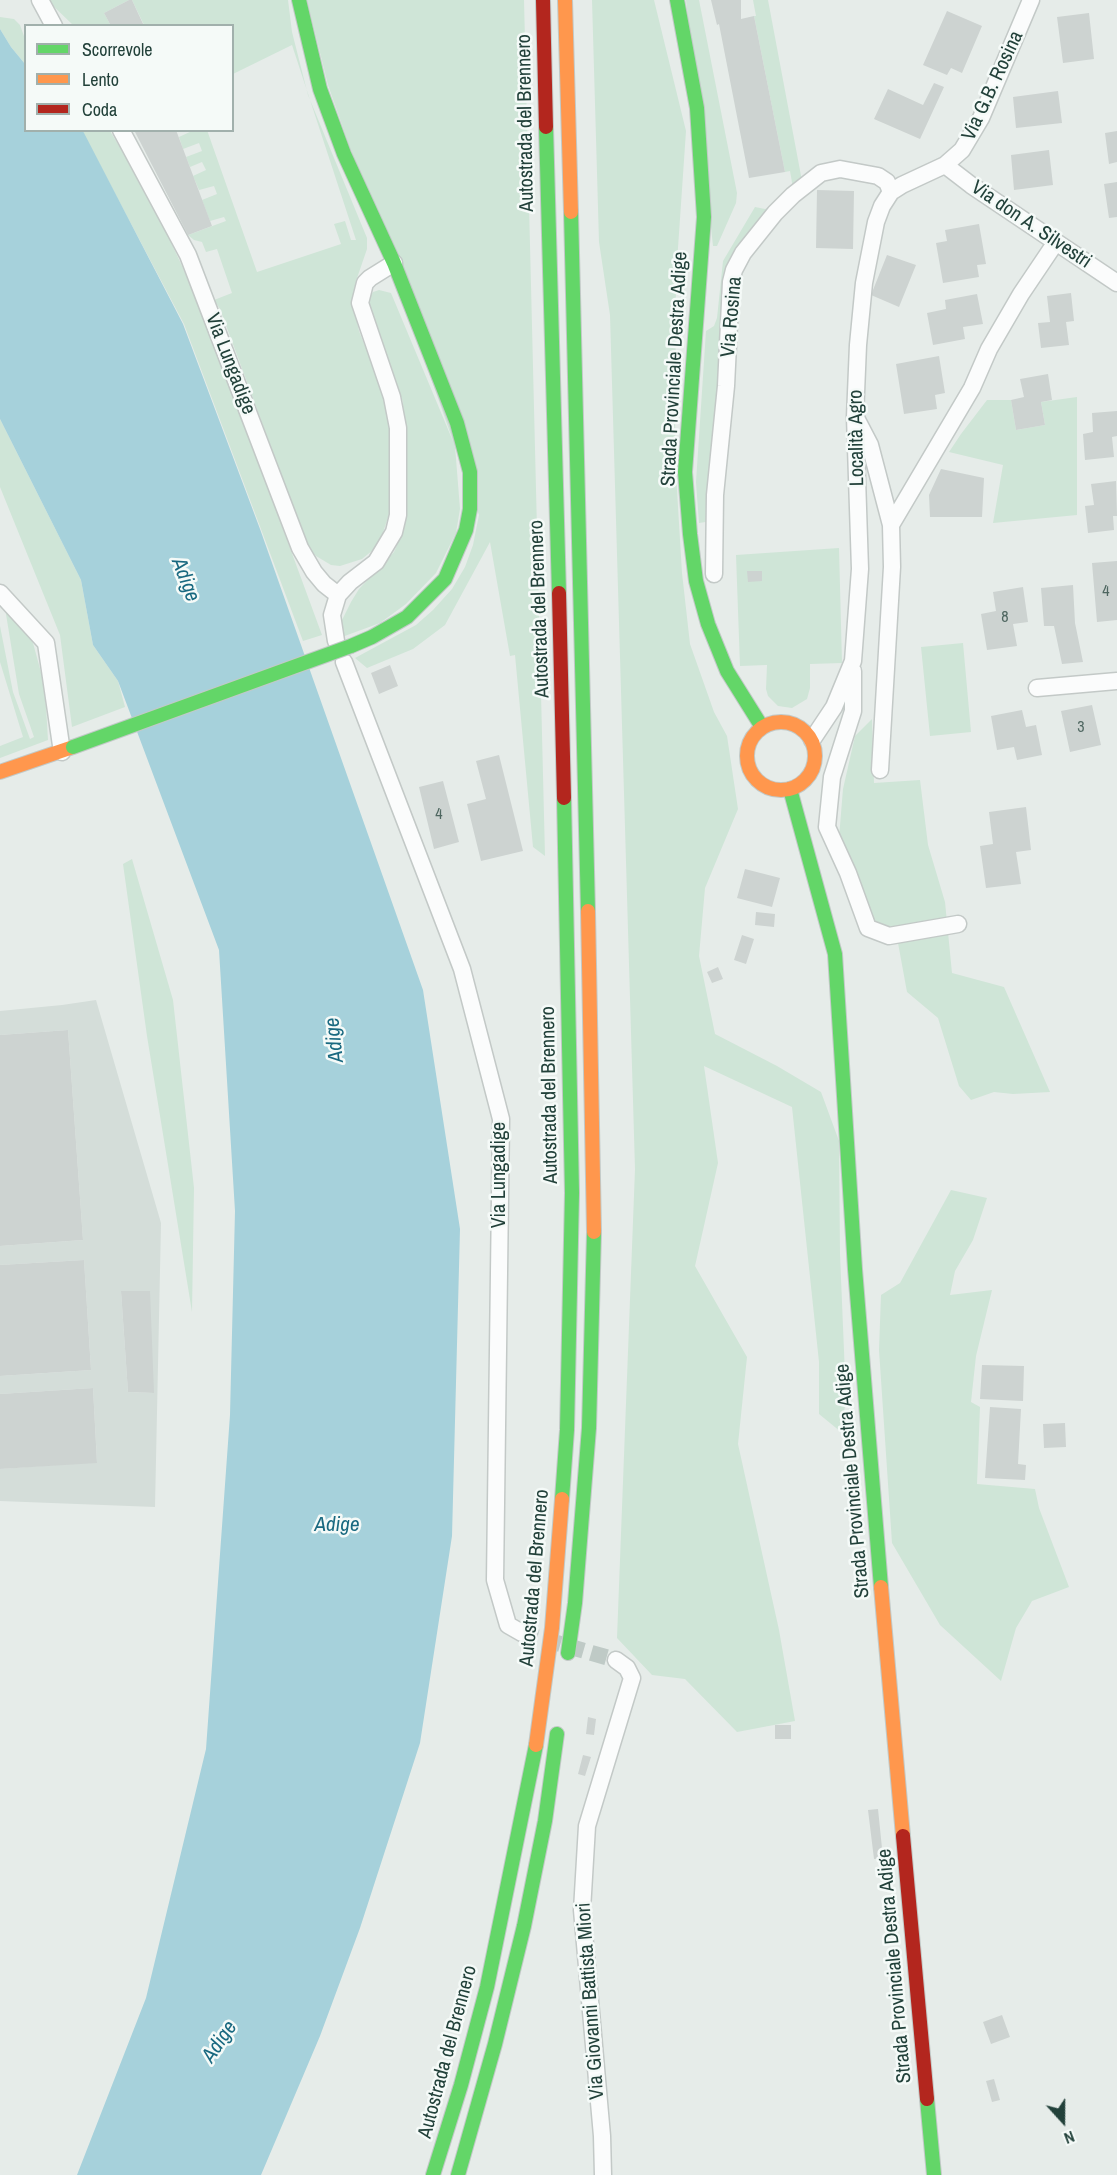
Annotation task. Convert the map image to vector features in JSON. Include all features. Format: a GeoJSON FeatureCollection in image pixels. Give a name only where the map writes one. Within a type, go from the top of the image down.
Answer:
{"type":"FeatureCollection","features":[{"type":"Feature","properties":{"kind":"main road"},"geometry":{"type":"LineString","coordinates":[[0,772],[68,749],[344,643],[372,637],[407,616],[439,585],[453,564],[470,509],[470,472],[465,447],[394,263],[344,154],[320,89],[299,0]]}},
{"type":"Feature","properties":{"kind":"main road","name":"Autostrada del Brennero"},"geometry":{"type":"LineString","coordinates":[[434,2175],[487,1987],[540,1723],[552,1628],[567,1430],[572,1193],[543,0]]}},
{"type":"Feature","properties":{"kind":"main road","name":"Autostrada del Brennero"},"geometry":{"type":"LineString","coordinates":[[565,0],[594,1211],[589,1428],[575,1603],[566,1671]]}},
{"type":"Feature","properties":{"kind":"main road","name":"Strada Provinciale Destra Adige"},"geometry":{"type":"LineString","coordinates":[[677,0],[697,108],[704,226],[685,472],[690,534],[696,581],[708,624],[727,672],[762,727]]}},
{"type":"Feature","properties":{"kind":"main road"},"geometry":{"type":"LineString","coordinates":[[780,720],[799,725],[812,740],[816,754],[813,770],[804,782],[790,789],[776,790],[763,785],[753,776],[747,763],[747,749],[752,736],[762,727],[780,720]]}},
{"type":"Feature","properties":{"kind":"main road","name":"Strada Provinciale Destra Adige"},"geometry":{"type":"LineString","coordinates":[[790,789],[835,954],[857,1293],[883,1614],[934,2175]]}},
{"type":"Feature","properties":{"kind":"main road"},"geometry":{"type":"LineString","coordinates":[[458,2175],[495,2044],[524,1926],[545,1821],[559,1717]]}},
{"type":"Feature","properties":{"kind":"street"},"geometry":{"type":"LineString","coordinates":[[40,0],[53,24]]}},
{"type":"Feature","properties":{"kind":"street","name":"Via G.B. Rosina"},"geometry":{"type":"LineString","coordinates":[[945,165],[962,150],[970,138],[1010,53],[1031,0]]}},
{"type":"Feature","properties":{"kind":"street","name":"Via Lungadige"},"geometry":{"type":"LineString","coordinates":[[122,132],[188,255],[300,548],[314,572],[338,595]]}},
{"type":"Feature","properties":{"kind":"street"},"geometry":{"type":"LineString","coordinates":[[891,192],[945,165]]}},
{"type":"Feature","properties":{"kind":"street","name":"Via don A. Silvestri"},"geometry":{"type":"LineString","coordinates":[[945,165],[1117,283]]}},
{"type":"Feature","properties":{"kind":"street","name":"Via Rosina"},"geometry":{"type":"LineString","coordinates":[[714,574],[715,495],[726,386],[731,282],[734,270],[753,239],[775,213],[821,173],[840,169],[878,176],[887,182],[891,192]]}},
{"type":"Feature","properties":{"kind":"street","name":"Località Agro"},"geometry":{"type":"LineString","coordinates":[[812,740],[834,707],[854,661],[860,569],[855,417],[859,325],[864,283],[876,222],[891,192]]}},
{"type":"Feature","properties":{"kind":"street"},"geometry":{"type":"LineString","coordinates":[[891,525],[972,388],[989,349],[1021,294],[1056,242]]}},
{"type":"Feature","properties":{"kind":"street"},"geometry":{"type":"LineString","coordinates":[[344,643],[332,615],[338,595],[350,582],[376,562],[394,532],[398,515],[398,428],[392,397],[360,303],[365,283],[394,263]]}},
{"type":"Feature","properties":{"kind":"street"},"geometry":{"type":"LineString","coordinates":[[855,417],[870,446],[891,525],[892,567],[880,770]]}},
{"type":"Feature","properties":{"kind":"street"},"geometry":{"type":"LineString","coordinates":[[0,593],[46,643],[68,749]]}},
{"type":"Feature","properties":{"kind":"street"},"geometry":{"type":"LineString","coordinates":[[854,661],[852,711],[832,777],[827,827],[848,873],[868,928],[889,936],[958,924]]}},
{"type":"Feature","properties":{"kind":"street","name":"Via Lungadige"},"geometry":{"type":"LineString","coordinates":[[344,662],[462,969],[501,1119],[495,1580],[508,1625],[522,1633]]}},
{"type":"Feature","properties":{"kind":"street"},"geometry":{"type":"LineString","coordinates":[[1037,688],[1117,681]]}},
{"type":"Feature","properties":{"kind":"street","name":"Via Giovanni Battista Miori"},"geometry":{"type":"LineString","coordinates":[[603,2175],[602,2136],[582,1910],[587,1826],[632,1678],[627,1668],[616,1660]]}},
{"type":"Feature","properties":{"kind":"shaded area"},"geometry":{"type":"Polygon","coordinates":[[[96,1000],[161,1223],[155,1507],[0,1501],[0,1469],[97,1462],[93,1388],[0,1394],[0,1376],[91,1370],[84,1260],[0,1265],[0,1246],[83,1240],[68,1030],[0,1035],[0,1011],[96,1000]],[[121,1291],[128,1392],[153,1393],[121,1291]]]}},
{"type":"Feature","properties":{"kind":"green space"},"geometry":{"type":"Polygon","coordinates":[[[47,0],[129,0],[104,13],[110,24],[72,24],[47,0]]]}},
{"type":"Feature","properties":{"kind":"green space"},"geometry":{"type":"Polygon","coordinates":[[[132,0],[288,0],[292,32],[307,89],[292,45],[234,74],[234,24],[144,24],[132,0]]]}},
{"type":"Feature","properties":{"kind":"green space"},"geometry":{"type":"Polygon","coordinates":[[[307,0],[524,0],[545,856],[533,847],[515,655],[510,656],[490,542],[445,625],[413,649],[367,668],[355,658],[416,625],[452,589],[465,567],[473,545],[479,515],[328,85],[307,0]]]}},
{"type":"Feature","properties":{"kind":"green space"},"geometry":{"type":"Polygon","coordinates":[[[592,0],[654,0],[686,131],[676,277],[675,457],[682,573],[690,644],[714,712],[727,736],[738,809],[705,888],[699,956],[715,1034],[821,1092],[839,1141],[840,1254],[846,1399],[841,1432],[819,1414],[819,1362],[792,1107],[704,1066],[718,1163],[695,1266],[747,1357],[738,1444],[779,1630],[795,1721],[737,1732],[685,1679],[652,1675],[617,1638],[635,1169],[610,315],[599,242],[592,0]]]}},
{"type":"Feature","properties":{"kind":"green space"},"geometry":{"type":"Polygon","coordinates":[[[686,0],[699,0],[737,193],[736,203],[717,246],[713,246],[686,0]]]}},
{"type":"Feature","properties":{"kind":"green space"},"geometry":{"type":"Polygon","coordinates":[[[753,0],[768,0],[802,181],[793,188],[790,171],[785,172],[754,16],[756,16],[753,0]]]}},
{"type":"Feature","properties":{"kind":"green space"},"geometry":{"type":"Polygon","coordinates":[[[0,17],[14,19],[20,25],[24,36],[24,63],[11,47],[0,29],[0,17]]]}},
{"type":"Feature","properties":{"kind":"green space"},"geometry":{"type":"Polygon","coordinates":[[[310,100],[367,238],[367,249],[352,300],[359,331],[385,396],[389,415],[389,514],[379,545],[362,559],[340,566],[331,565],[316,556],[308,547],[220,309],[214,300],[232,293],[217,249],[206,252],[202,242],[188,235],[226,221],[224,217],[210,221],[202,200],[217,194],[214,186],[199,190],[193,176],[206,170],[202,162],[190,167],[186,157],[202,151],[199,143],[183,149],[179,137],[190,132],[208,132],[257,272],[341,244],[334,224],[345,221],[351,240],[356,240],[310,100]]]}},
{"type":"Feature","properties":{"kind":"green space"},"geometry":{"type":"Polygon","coordinates":[[[83,132],[111,132],[149,195],[215,344],[322,635],[303,641],[184,324],[83,132]]]}},
{"type":"Feature","properties":{"kind":"green space"},"geometry":{"type":"Polygon","coordinates":[[[755,207],[765,209],[773,207],[738,251],[731,256],[736,258],[712,521],[699,523],[696,482],[706,331],[714,326],[717,318],[723,261],[755,207]]]}},
{"type":"Feature","properties":{"kind":"green space"},"geometry":{"type":"Polygon","coordinates":[[[379,290],[391,293],[455,446],[460,509],[456,533],[436,573],[406,604],[380,623],[342,637],[342,620],[351,602],[359,589],[394,552],[400,538],[406,511],[403,402],[368,308],[369,297],[373,292],[379,290]]]}},
{"type":"Feature","properties":{"kind":"green space"},"geometry":{"type":"Polygon","coordinates":[[[1077,397],[1077,515],[993,523],[1003,465],[949,452],[961,434],[987,400],[1011,400],[1016,430],[1045,425],[1041,402],[1077,397]]]}},
{"type":"Feature","properties":{"kind":"green space"},"geometry":{"type":"Polygon","coordinates":[[[0,419],[81,580],[93,645],[118,681],[125,707],[72,727],[60,635],[0,487],[0,419]]]}},
{"type":"Feature","properties":{"kind":"green space"},"geometry":{"type":"Polygon","coordinates":[[[839,548],[842,663],[810,664],[810,688],[807,699],[792,708],[778,706],[768,696],[766,689],[767,665],[740,666],[736,555],[839,548]]]}},
{"type":"Feature","properties":{"kind":"green space"},"geometry":{"type":"Polygon","coordinates":[[[5,608],[33,643],[42,676],[48,740],[0,758],[0,746],[23,737],[0,662],[0,626],[13,692],[30,739],[34,737],[19,694],[5,608]]]}},
{"type":"Feature","properties":{"kind":"green space"},"geometry":{"type":"Polygon","coordinates":[[[963,643],[971,732],[930,736],[921,647],[963,643]]]}},
{"type":"Feature","properties":{"kind":"green space"},"geometry":{"type":"Polygon","coordinates":[[[872,719],[874,783],[920,780],[928,845],[945,902],[952,973],[1004,987],[1050,1092],[1013,1094],[994,1092],[971,1100],[959,1086],[938,1018],[907,992],[898,943],[861,931],[838,850],[843,789],[855,736],[872,719]]]}},
{"type":"Feature","properties":{"kind":"green space"},"geometry":{"type":"Polygon","coordinates":[[[132,859],[173,1000],[194,1188],[192,1312],[147,1036],[123,864],[132,859]]]}},
{"type":"Feature","properties":{"kind":"green space"},"geometry":{"type":"Polygon","coordinates":[[[951,1190],[987,1198],[973,1240],[955,1271],[950,1295],[992,1290],[976,1356],[971,1402],[980,1407],[977,1484],[1035,1489],[1039,1508],[1069,1587],[1032,1601],[1016,1628],[1001,1681],[940,1625],[892,1543],[879,1350],[881,1295],[900,1283],[951,1190]]]}},
{"type":"Feature","properties":{"kind":"water","name":"Adige"},"geometry":{"type":"Polygon","coordinates":[[[0,29],[24,63],[24,132],[83,132],[183,324],[260,529],[423,990],[460,1229],[452,1536],[420,1743],[360,1928],[320,2036],[261,2175],[77,2175],[146,1998],[206,1749],[230,1415],[235,1211],[219,950],[118,681],[93,645],[81,580],[0,419],[0,29]]]}},
{"type":"Feature","properties":{"kind":"building"},"geometry":{"type":"Polygon","coordinates":[[[132,0],[143,24],[110,24],[104,13],[132,0]]]}},
{"type":"Feature","properties":{"kind":"building"},"geometry":{"type":"Polygon","coordinates":[[[711,0],[741,0],[741,19],[754,16],[785,172],[749,178],[719,24],[717,25],[711,0]]]}},
{"type":"Feature","properties":{"kind":"building"},"geometry":{"type":"Polygon","coordinates":[[[947,11],[982,26],[962,73],[951,68],[947,75],[923,65],[947,11]]]}},
{"type":"Feature","properties":{"kind":"building"},"geometry":{"type":"Polygon","coordinates":[[[1089,13],[1094,59],[1063,63],[1057,17],[1089,13]]]}},
{"type":"Feature","properties":{"kind":"building"},"geometry":{"type":"Polygon","coordinates":[[[934,83],[944,87],[920,139],[874,119],[888,89],[923,105],[934,83]]]}},
{"type":"Feature","properties":{"kind":"building"},"geometry":{"type":"Polygon","coordinates":[[[1058,91],[1062,123],[1016,128],[1013,97],[1058,91]]]}},
{"type":"Feature","properties":{"kind":"building"},"geometry":{"type":"Polygon","coordinates":[[[1117,131],[1117,162],[1109,164],[1105,133],[1117,131]]]}},
{"type":"Feature","properties":{"kind":"building"},"geometry":{"type":"Polygon","coordinates":[[[135,132],[177,132],[212,226],[188,235],[135,132]]]}},
{"type":"Feature","properties":{"kind":"building"},"geometry":{"type":"Polygon","coordinates":[[[1049,150],[1053,185],[1014,190],[1011,155],[1049,150]]]}},
{"type":"Feature","properties":{"kind":"building"},"geometry":{"type":"Polygon","coordinates":[[[1117,182],[1117,217],[1109,218],[1104,184],[1117,182]]]}},
{"type":"Feature","properties":{"kind":"building"},"geometry":{"type":"Polygon","coordinates":[[[817,190],[854,191],[853,249],[816,248],[817,190]]]}},
{"type":"Feature","properties":{"kind":"building"},"geometry":{"type":"Polygon","coordinates":[[[979,224],[986,264],[977,265],[979,277],[943,283],[936,243],[947,241],[945,230],[979,224]]]}},
{"type":"Feature","properties":{"kind":"building"},"geometry":{"type":"Polygon","coordinates":[[[887,255],[916,265],[899,307],[871,295],[887,255]]]}},
{"type":"Feature","properties":{"kind":"building"},"geometry":{"type":"Polygon","coordinates":[[[1071,293],[1074,321],[1066,322],[1069,345],[1041,348],[1038,323],[1050,322],[1047,296],[1071,293]]]}},
{"type":"Feature","properties":{"kind":"building"},"geometry":{"type":"Polygon","coordinates":[[[977,294],[983,324],[963,327],[965,339],[933,345],[927,313],[946,309],[945,300],[977,294]]]}},
{"type":"Feature","properties":{"kind":"building"},"geometry":{"type":"Polygon","coordinates":[[[939,356],[945,393],[935,395],[937,409],[904,414],[896,364],[939,356]]]}},
{"type":"Feature","properties":{"kind":"building"},"geometry":{"type":"Polygon","coordinates":[[[1048,374],[1052,400],[1041,402],[1045,425],[1016,430],[1011,400],[1024,397],[1020,379],[1048,374]]]}},
{"type":"Feature","properties":{"kind":"building"},"geometry":{"type":"Polygon","coordinates":[[[1117,411],[1117,436],[1112,437],[1114,457],[1085,460],[1083,434],[1093,432],[1092,413],[1117,411]]]}},
{"type":"Feature","properties":{"kind":"building"},"geometry":{"type":"Polygon","coordinates":[[[941,469],[984,478],[982,517],[930,517],[929,495],[941,469]]]}},
{"type":"Feature","properties":{"kind":"building"},"geometry":{"type":"Polygon","coordinates":[[[1116,481],[1117,516],[1113,516],[1114,530],[1088,533],[1085,506],[1094,505],[1091,484],[1116,481]]]}},
{"type":"Feature","properties":{"kind":"building"},"geometry":{"type":"Polygon","coordinates":[[[1117,561],[1117,620],[1097,622],[1092,563],[1117,561]]]}},
{"type":"Feature","properties":{"kind":"building"},"geometry":{"type":"Polygon","coordinates":[[[747,571],[762,571],[762,581],[748,582],[747,571]]]}},
{"type":"Feature","properties":{"kind":"building"},"geometry":{"type":"Polygon","coordinates":[[[1073,585],[1075,623],[1083,662],[1062,664],[1054,626],[1044,626],[1041,588],[1073,585]]]}},
{"type":"Feature","properties":{"kind":"building"},"geometry":{"type":"Polygon","coordinates":[[[1023,587],[1028,622],[1013,624],[1017,646],[987,650],[981,614],[996,611],[993,592],[1023,587]]]}},
{"type":"Feature","properties":{"kind":"building"},"geometry":{"type":"Polygon","coordinates":[[[390,665],[398,686],[379,694],[371,673],[390,665]]]}},
{"type":"Feature","properties":{"kind":"building"},"geometry":{"type":"Polygon","coordinates":[[[1092,705],[1101,745],[1070,752],[1061,711],[1092,705]]]}},
{"type":"Feature","properties":{"kind":"building"},"geometry":{"type":"Polygon","coordinates":[[[1022,710],[1026,727],[1036,725],[1042,755],[1017,760],[1014,747],[997,750],[991,716],[1022,710]]]}},
{"type":"Feature","properties":{"kind":"building"},"geometry":{"type":"Polygon","coordinates":[[[499,755],[523,851],[481,861],[467,804],[486,799],[476,761],[499,755]]]}},
{"type":"Feature","properties":{"kind":"building"},"geometry":{"type":"Polygon","coordinates":[[[443,781],[459,842],[434,849],[419,787],[443,781]]]}},
{"type":"Feature","properties":{"kind":"building"},"geometry":{"type":"Polygon","coordinates":[[[1026,807],[1031,850],[1016,852],[1021,884],[986,888],[980,846],[993,844],[989,812],[1026,807]]]}},
{"type":"Feature","properties":{"kind":"building"},"geometry":{"type":"Polygon","coordinates":[[[745,869],[780,878],[772,907],[737,898],[745,869]]]}},
{"type":"Feature","properties":{"kind":"building"},"geometry":{"type":"Polygon","coordinates":[[[756,912],[775,914],[774,927],[755,925],[756,912]]]}},
{"type":"Feature","properties":{"kind":"building"},"geometry":{"type":"Polygon","coordinates":[[[742,935],[754,939],[746,964],[734,960],[742,935]]]}},
{"type":"Feature","properties":{"kind":"building"},"geometry":{"type":"Polygon","coordinates":[[[718,967],[723,979],[712,983],[707,972],[718,967]]]}},
{"type":"Feature","properties":{"kind":"building"},"geometry":{"type":"Polygon","coordinates":[[[68,1030],[83,1240],[0,1246],[0,1035],[68,1030]]]}},
{"type":"Feature","properties":{"kind":"building"},"geometry":{"type":"Polygon","coordinates":[[[84,1260],[91,1370],[0,1376],[0,1265],[84,1260]]]}},
{"type":"Feature","properties":{"kind":"building"},"geometry":{"type":"Polygon","coordinates":[[[121,1291],[150,1291],[154,1393],[128,1392],[121,1291]]]}},
{"type":"Feature","properties":{"kind":"building"},"geometry":{"type":"Polygon","coordinates":[[[982,1365],[1024,1366],[1023,1401],[980,1399],[982,1365]]]}},
{"type":"Feature","properties":{"kind":"building"},"geometry":{"type":"Polygon","coordinates":[[[93,1388],[97,1463],[0,1469],[0,1394],[93,1388]]]}},
{"type":"Feature","properties":{"kind":"building"},"geometry":{"type":"Polygon","coordinates":[[[990,1407],[1021,1409],[1018,1464],[1026,1465],[1025,1480],[985,1478],[990,1407]]]}},
{"type":"Feature","properties":{"kind":"building"},"geometry":{"type":"Polygon","coordinates":[[[1065,1423],[1066,1447],[1044,1448],[1043,1424],[1065,1423]]]}},
{"type":"Feature","properties":{"kind":"building"},"geometry":{"type":"Polygon","coordinates":[[[588,1717],[596,1719],[594,1735],[586,1734],[588,1717]]]}},
{"type":"Feature","properties":{"kind":"building"},"geometry":{"type":"Polygon","coordinates":[[[775,1725],[791,1725],[791,1739],[775,1739],[775,1725]]]}},
{"type":"Feature","properties":{"kind":"building"},"geometry":{"type":"Polygon","coordinates":[[[583,1755],[591,1757],[585,1776],[578,1774],[583,1755]]]}},
{"type":"Feature","properties":{"kind":"building"},"geometry":{"type":"Polygon","coordinates":[[[878,1809],[883,1858],[874,1859],[868,1810],[878,1809]]]}},
{"type":"Feature","properties":{"kind":"building"},"geometry":{"type":"Polygon","coordinates":[[[1002,2015],[1010,2037],[991,2044],[983,2022],[1002,2015]]]}},
{"type":"Feature","properties":{"kind":"building"},"geometry":{"type":"Polygon","coordinates":[[[994,2079],[1000,2100],[992,2102],[986,2081],[994,2079]]]}},
{"type":"Feature","properties":{"kind":"tunnel"},"geometry":{"type":"LineString","coordinates":[[522,1633],[616,1660]]}},
{"type":"Feature","properties":{"kind":"traffic: fast"},"geometry":{"type":"LineString","coordinates":[[299,0],[320,89],[344,154],[394,263],[457,423],[470,472],[470,509],[466,530],[445,579],[407,617],[351,646]]}},
{"type":"Feature","properties":{"kind":"traffic: fast"},"geometry":{"type":"LineString","coordinates":[[677,0],[697,108],[704,217],[685,472],[690,534],[696,581],[708,624],[727,671],[762,727]]}},
{"type":"Feature","properties":{"kind":"traffic: fast"},"geometry":{"type":"LineString","coordinates":[[546,127],[559,593]]}},
{"type":"Feature","properties":{"kind":"traffic: fast"},"geometry":{"type":"LineString","coordinates":[[571,212],[588,911]]}},
{"type":"Feature","properties":{"kind":"traffic: fast"},"geometry":{"type":"LineString","coordinates":[[73,747],[351,646]]}},
{"type":"Feature","properties":{"kind":"traffic: fast"},"geometry":{"type":"LineString","coordinates":[[790,789],[835,954],[855,1269],[881,1587]]}},
{"type":"Feature","properties":{"kind":"traffic: fast"},"geometry":{"type":"LineString","coordinates":[[562,1499],[567,1430],[572,1193],[564,798]]}},
{"type":"Feature","properties":{"kind":"traffic: fast"},"geometry":{"type":"LineString","coordinates":[[568,1653],[575,1603],[589,1428],[594,1232]]}},
{"type":"Feature","properties":{"kind":"traffic: fast"},"geometry":{"type":"LineString","coordinates":[[458,2175],[495,2044],[524,1926],[545,1821],[557,1734]]}},
{"type":"Feature","properties":{"kind":"traffic: fast"},"geometry":{"type":"LineString","coordinates":[[433,2175],[461,2085],[487,1987],[536,1745]]}},
{"type":"Feature","properties":{"kind":"traffic: fast"},"geometry":{"type":"LineString","coordinates":[[927,2099],[934,2175]]}},
{"type":"Feature","properties":{"kind":"traffic: slow"},"geometry":{"type":"LineString","coordinates":[[565,0],[571,212]]}},
{"type":"Feature","properties":{"kind":"traffic: slow"},"geometry":{"type":"LineString","coordinates":[[774,722],[788,722],[800,727],[810,737],[815,756],[810,775],[800,785],[788,790],[774,790],[762,785],[752,775],[747,763],[747,749],[752,737],[762,727],[774,722]]}},
{"type":"Feature","properties":{"kind":"traffic: slow"},"geometry":{"type":"LineString","coordinates":[[0,772],[73,747]]}},
{"type":"Feature","properties":{"kind":"traffic: slow"},"geometry":{"type":"LineString","coordinates":[[588,911],[594,1232]]}},
{"type":"Feature","properties":{"kind":"traffic: slow"},"geometry":{"type":"LineString","coordinates":[[536,1745],[552,1628],[562,1499]]}},
{"type":"Feature","properties":{"kind":"traffic: slow"},"geometry":{"type":"LineString","coordinates":[[881,1587],[903,1836]]}},
{"type":"Feature","properties":{"kind":"traffic: jam"},"geometry":{"type":"LineString","coordinates":[[543,0],[546,127]]}},
{"type":"Feature","properties":{"kind":"traffic: jam"},"geometry":{"type":"LineString","coordinates":[[559,593],[564,798]]}},
{"type":"Feature","properties":{"kind":"traffic: jam"},"geometry":{"type":"LineString","coordinates":[[903,1836],[927,2099]]}}]}
